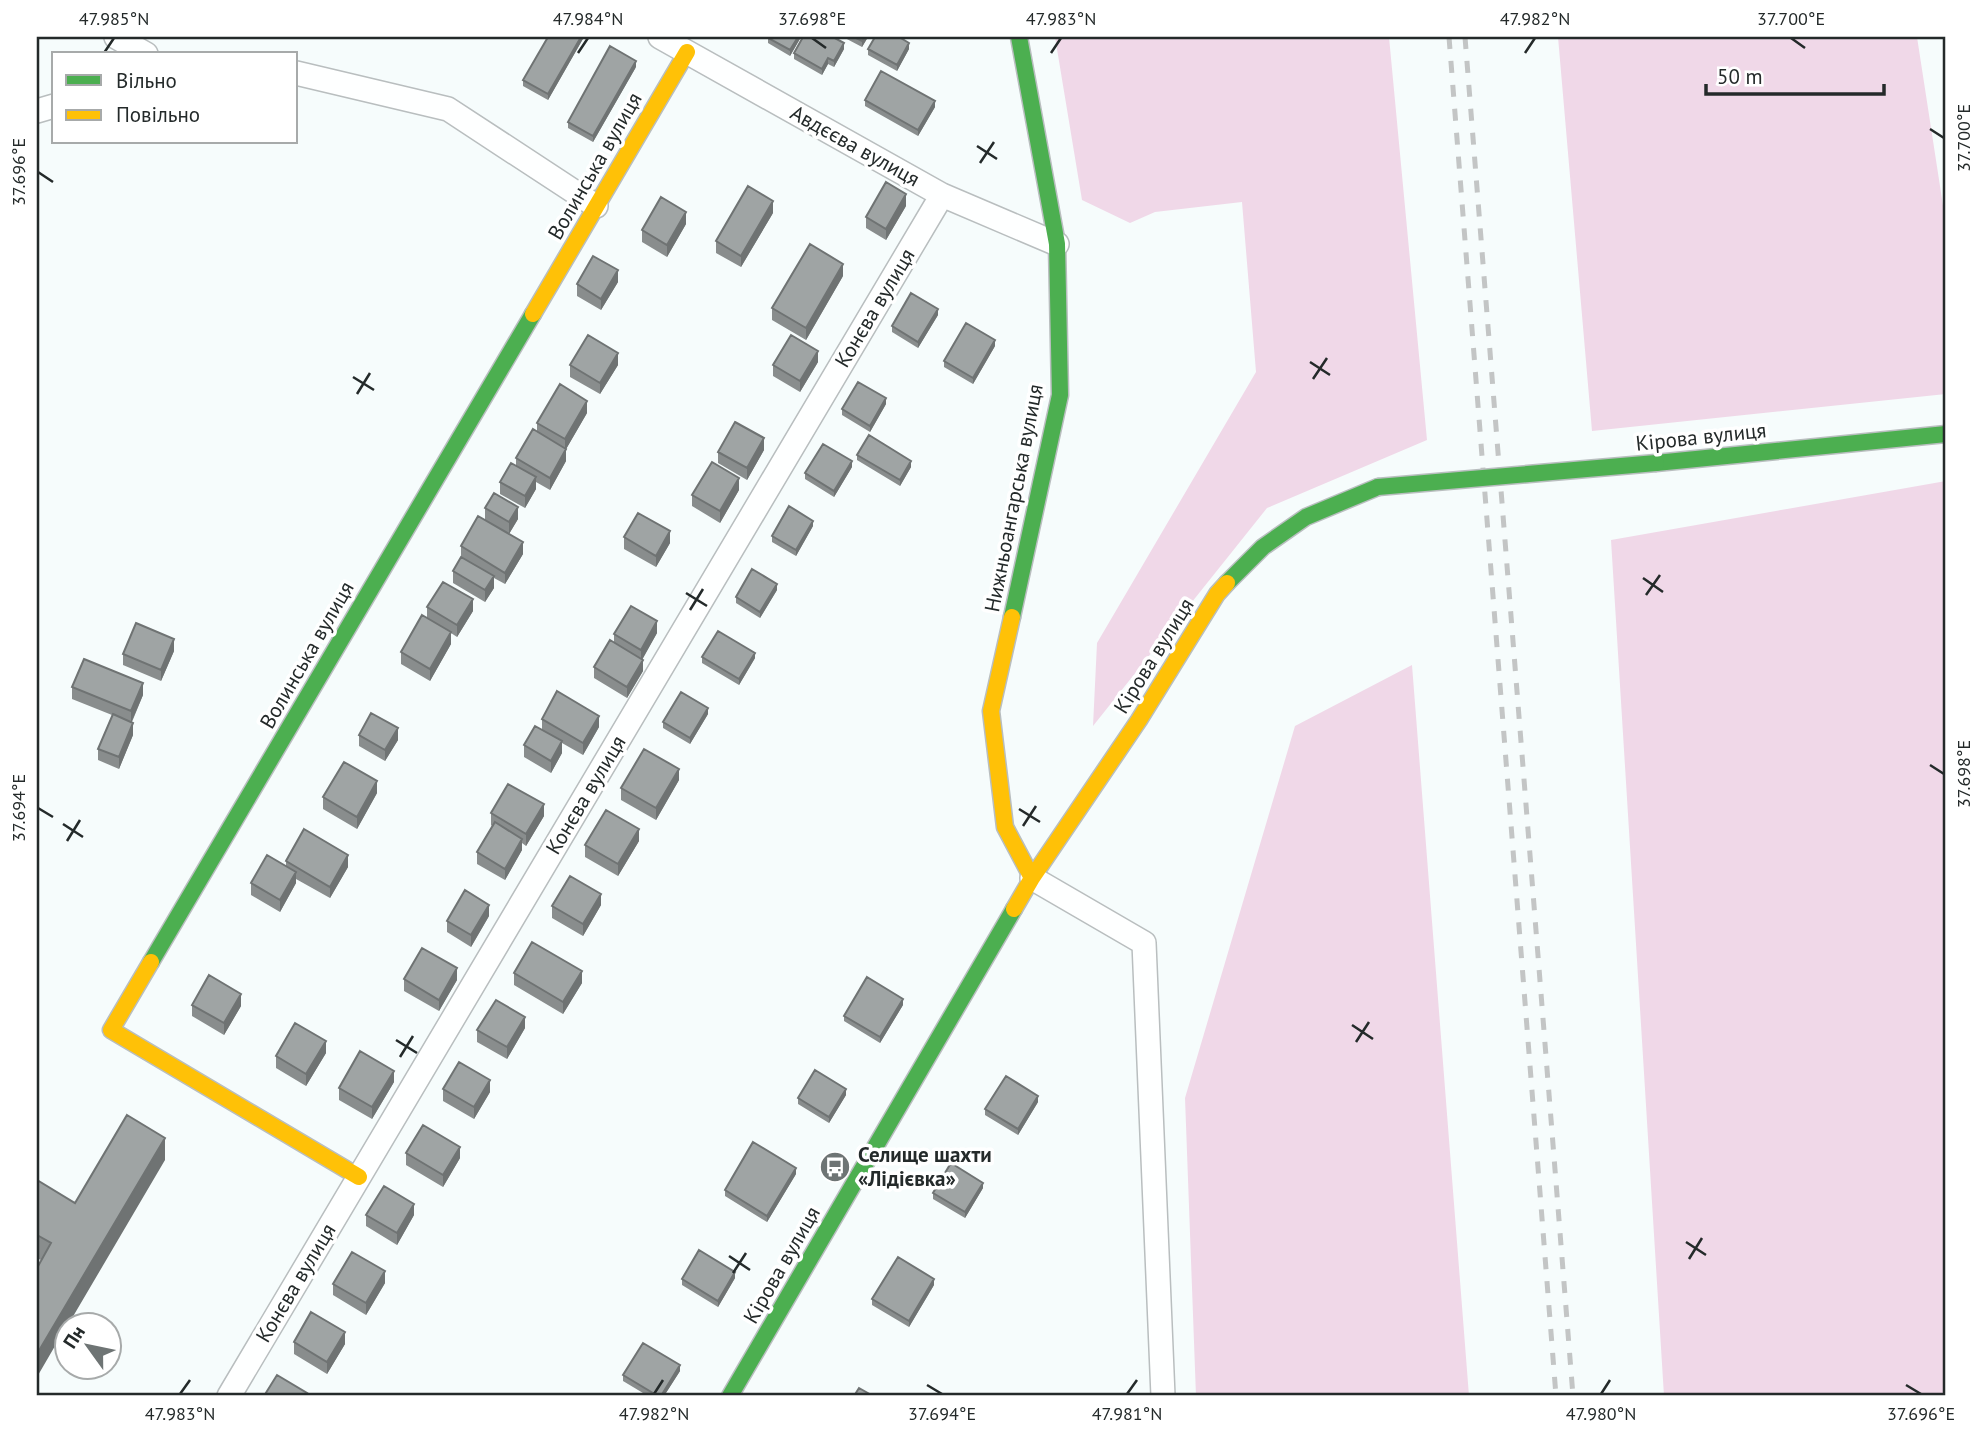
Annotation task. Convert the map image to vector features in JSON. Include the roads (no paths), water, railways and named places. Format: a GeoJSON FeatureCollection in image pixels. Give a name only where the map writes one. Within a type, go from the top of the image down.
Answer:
{"type":"FeatureCollection","features":[{"type":"Feature","properties":{"kind":"street"},"geometry":{"type":"LineString","coordinates":[[116,37],[142,52]]}},
{"type":"Feature","properties":{"kind":"street","name":"Авдєєва вулиця"},"geometry":{"type":"LineString","coordinates":[[660,37],[942,195],[1057,244]]}},
{"type":"Feature","properties":{"kind":"street","name":"Нижньоангарська вулиця"},"geometry":{"type":"LineString","coordinates":[[1019,37],[1057,244],[1060,395],[991,711],[1005,827],[1032,878]]}},
{"type":"Feature","properties":{"kind":"street","name":"Волинська вулиця"},"geometry":{"type":"LineString","coordinates":[[359,1177],[111,1030],[687,52]]}},
{"type":"Feature","properties":{"kind":"street"},"geometry":{"type":"LineString","coordinates":[[298,73],[448,108],[596,206]]}},
{"type":"Feature","properties":{"kind":"street","name":"Конєва вулиця"},"geometry":{"type":"LineString","coordinates":[[229,1396],[942,195]]}},
{"type":"Feature","properties":{"kind":"street","name":"Кірова вулиця"},"geometry":{"type":"LineString","coordinates":[[730,1396],[1032,878],[1139,720],[1217,594],[1263,547],[1306,516],[1378,487],[1946,434]]}},
{"type":"Feature","properties":{"kind":"street"},"geometry":{"type":"LineString","coordinates":[[1032,878],[1144,943],[1163,1396]]}},
{"type":"Feature","properties":{"kind":"railway"},"geometry":{"type":"LineString","coordinates":[[1449,37],[1556,1396]]}},
{"type":"Feature","properties":{"kind":"railway"},"geometry":{"type":"LineString","coordinates":[[1465,37],[1573,1396]]}},
{"type":"Feature","properties":{"kind":"place","name":"Селище шахти «Лідієвка»"},"geometry":{"type":"Point","coordinates":[835,1167]}}]}
